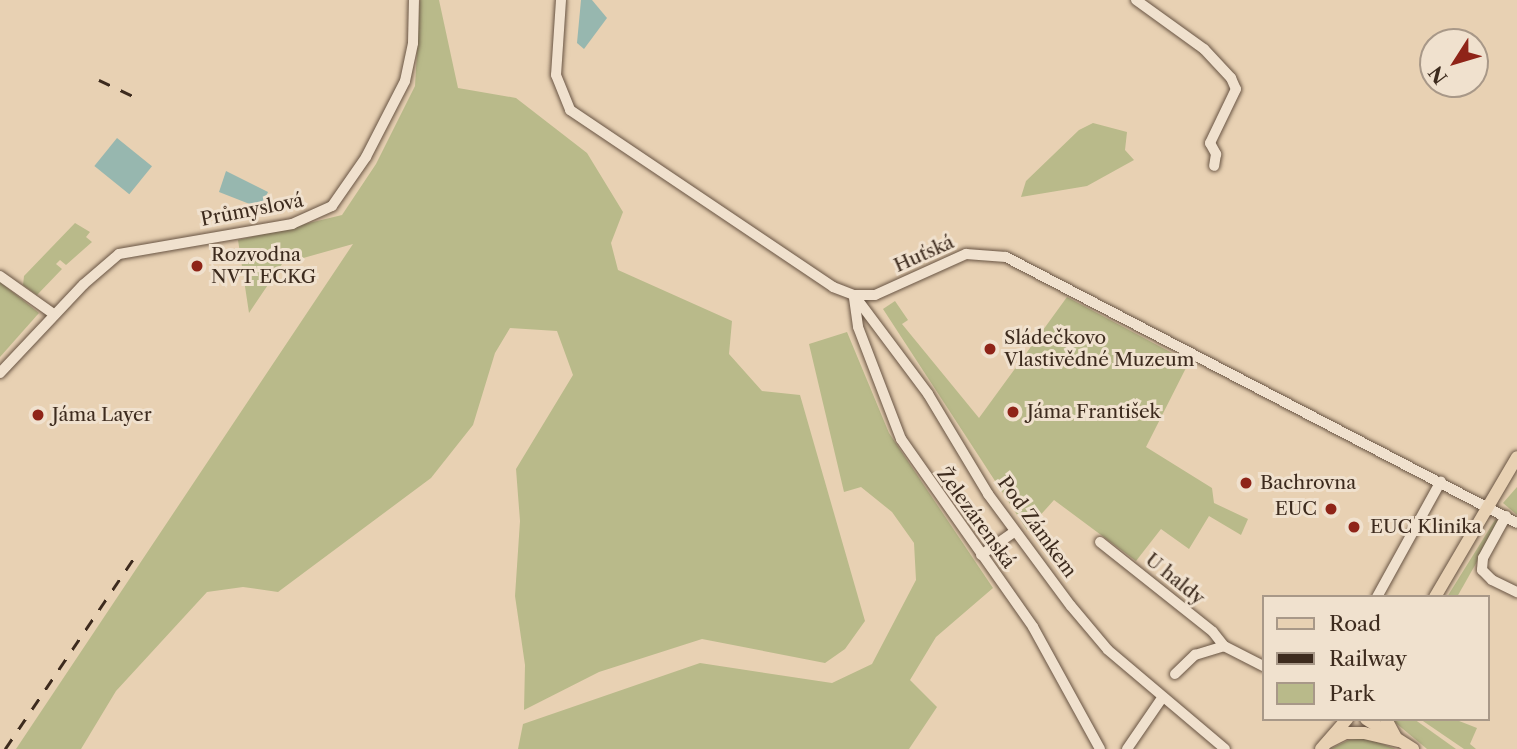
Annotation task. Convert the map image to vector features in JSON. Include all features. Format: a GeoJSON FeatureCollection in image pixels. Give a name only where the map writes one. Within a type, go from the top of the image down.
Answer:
{"type":"FeatureCollection","features":[{"type":"Feature","properties":{"kind":"main road"},"geometry":{"type":"LineString","coordinates":[[1436,595],[1517,457]]}},
{"type":"Feature","properties":{"kind":"main road"},"geometry":{"type":"LineString","coordinates":[[1325,746],[1345,721]]}},
{"type":"Feature","properties":{"kind":"main road"},"geometry":{"type":"LineString","coordinates":[[1369,721],[1413,749]]}},
{"type":"Feature","properties":{"kind":"main road"},"geometry":{"type":"LineString","coordinates":[[1387,721],[1398,741]]}},
{"type":"Feature","properties":{"kind":"main road"},"geometry":{"type":"LineString","coordinates":[[1325,746],[1346,733],[1398,741]]}},
{"type":"Feature","properties":{"kind":"street","name":"Průmyslová"},"geometry":{"type":"LineString","coordinates":[[0,373],[106,264],[125,251],[292,223],[332,206],[366,157],[405,81],[413,43],[414,0]]}},
{"type":"Feature","properties":{"kind":"street"},"geometry":{"type":"LineString","coordinates":[[561,0],[556,75],[570,110],[810,272],[854,295]]}},
{"type":"Feature","properties":{"kind":"street"},"geometry":{"type":"LineString","coordinates":[[1136,0],[1204,49],[1231,78],[1236,89],[1209,143],[1216,154],[1213,166]]}},
{"type":"Feature","properties":{"kind":"street","name":"Huťská"},"geometry":{"type":"LineString","coordinates":[[854,295],[875,295],[967,254],[1006,257],[1488,504],[1517,523]]}},
{"type":"Feature","properties":{"kind":"street"},"geometry":{"type":"LineString","coordinates":[[0,276],[55,315]]}},
{"type":"Feature","properties":{"kind":"street","name":"Pod Zámkem"},"geometry":{"type":"LineString","coordinates":[[854,295],[928,394],[1014,531],[1108,650],[1225,749]]}},
{"type":"Feature","properties":{"kind":"street","name":"Železárenská"},"geometry":{"type":"LineString","coordinates":[[854,295],[858,327],[901,439],[1033,627],[1100,749]]}},
{"type":"Feature","properties":{"kind":"street"},"geometry":{"type":"LineString","coordinates":[[1378,595],[1441,481]]}},
{"type":"Feature","properties":{"kind":"street"},"geometry":{"type":"LineString","coordinates":[[1506,516],[1483,558],[1482,570],[1492,580],[1517,592]]}},
{"type":"Feature","properties":{"kind":"street"},"geometry":{"type":"LineString","coordinates":[[981,555],[1014,531]]}},
{"type":"Feature","properties":{"kind":"street","name":"U haldy"},"geometry":{"type":"LineString","coordinates":[[1100,542],[1213,632],[1224,646],[1262,665]]}},
{"type":"Feature","properties":{"kind":"street"},"geometry":{"type":"LineString","coordinates":[[1175,674],[1195,655],[1224,646]]}},
{"type":"Feature","properties":{"kind":"street"},"geometry":{"type":"LineString","coordinates":[[1127,749],[1162,698]]}},
{"type":"Feature","properties":{"kind":"green space"},"geometry":{"type":"Polygon","coordinates":[[[420,0],[439,0],[458,88],[516,98],[587,153],[623,212],[611,243],[618,270],[732,321],[729,354],[762,391],[800,395],[865,621],[845,649],[825,663],[702,639],[599,672],[524,710],[525,665],[515,596],[520,521],[516,469],[573,375],[557,331],[510,328],[495,353],[473,425],[431,478],[278,592],[243,587],[207,592],[116,691],[81,749],[16,749],[353,244],[282,264],[249,313],[238,240],[342,215],[376,164],[415,86],[420,0]]]}},
{"type":"Feature","properties":{"kind":"green space"},"geometry":{"type":"Polygon","coordinates":[[[1093,123],[1127,132],[1125,150],[1134,160],[1087,186],[1021,197],[1026,181],[1079,130],[1093,123]]]}},
{"type":"Feature","properties":{"kind":"green space"},"geometry":{"type":"Polygon","coordinates":[[[75,223],[90,232],[86,237],[92,242],[66,265],[60,260],[56,264],[62,269],[37,295],[23,285],[24,276],[75,223]]]}},
{"type":"Feature","properties":{"kind":"green space"},"geometry":{"type":"Polygon","coordinates":[[[0,282],[39,313],[0,357],[0,282]]]}},
{"type":"Feature","properties":{"kind":"green space"},"geometry":{"type":"Polygon","coordinates":[[[1067,297],[1189,362],[1146,447],[1212,488],[1214,503],[1248,519],[1241,535],[1209,516],[1189,549],[1161,529],[1136,561],[1054,500],[1027,530],[883,309],[895,301],[908,320],[902,324],[979,418],[1067,297]]]}},
{"type":"Feature","properties":{"kind":"green space"},"geometry":{"type":"Polygon","coordinates":[[[847,332],[889,433],[993,588],[936,637],[910,680],[937,707],[909,749],[518,749],[523,724],[700,663],[832,683],[872,664],[916,580],[914,543],[892,512],[861,487],[844,492],[809,344],[847,332]]]}},
{"type":"Feature","properties":{"kind":"green space"},"geometry":{"type":"Polygon","coordinates":[[[1517,487],[1517,515],[1503,503],[1517,487]]]}},
{"type":"Feature","properties":{"kind":"green space"},"geometry":{"type":"Polygon","coordinates":[[[1495,520],[1500,521],[1458,595],[1448,595],[1495,520]]]}},
{"type":"Feature","properties":{"kind":"green space"},"geometry":{"type":"Polygon","coordinates":[[[1393,721],[1417,721],[1456,749],[1427,749],[1393,721]]]}},
{"type":"Feature","properties":{"kind":"green space"},"geometry":{"type":"Polygon","coordinates":[[[1423,721],[1459,721],[1477,728],[1470,744],[1476,749],[1464,749],[1423,721]]]}},
{"type":"Feature","properties":{"kind":"green space"},"geometry":{"type":"Polygon","coordinates":[[[1366,738],[1396,749],[1330,749],[1349,740],[1366,738]]]}},
{"type":"Feature","properties":{"kind":"water"},"geometry":{"type":"Polygon","coordinates":[[[581,0],[592,0],[607,18],[584,49],[577,43],[581,0]]]}},
{"type":"Feature","properties":{"kind":"water"},"geometry":{"type":"Polygon","coordinates":[[[117,138],[152,166],[129,194],[94,166],[117,138]]]}},
{"type":"Feature","properties":{"kind":"water"},"geometry":{"type":"Polygon","coordinates":[[[226,171],[268,192],[260,208],[219,192],[226,171]]]}},
{"type":"Feature","properties":{"kind":"railway"},"geometry":{"type":"LineString","coordinates":[[99,80],[137,98]]}},
{"type":"Feature","properties":{"kind":"railway"},"geometry":{"type":"LineString","coordinates":[[5,749],[137,553]]}},
{"type":"Feature","properties":{"kind":"place","name":"Rozvodna NVT ECKG"},"geometry":{"type":"Point","coordinates":[197,266]}},
{"type":"Feature","properties":{"kind":"place","name":"Sládečkovo Vlastivědné Muzeum"},"geometry":{"type":"Point","coordinates":[990,349]}},
{"type":"Feature","properties":{"kind":"place","name":"Jáma František"},"geometry":{"type":"Point","coordinates":[1013,412]}},
{"type":"Feature","properties":{"kind":"place","name":"Jáma Layer"},"geometry":{"type":"Point","coordinates":[38,415]}},
{"type":"Feature","properties":{"kind":"place","name":"Bachrovna"},"geometry":{"type":"Point","coordinates":[1246,483]}},
{"type":"Feature","properties":{"kind":"place","name":"EUC"},"geometry":{"type":"Point","coordinates":[1331,509]}},
{"type":"Feature","properties":{"kind":"place","name":"EUC Klinika"},"geometry":{"type":"Point","coordinates":[1354,527]}}]}
